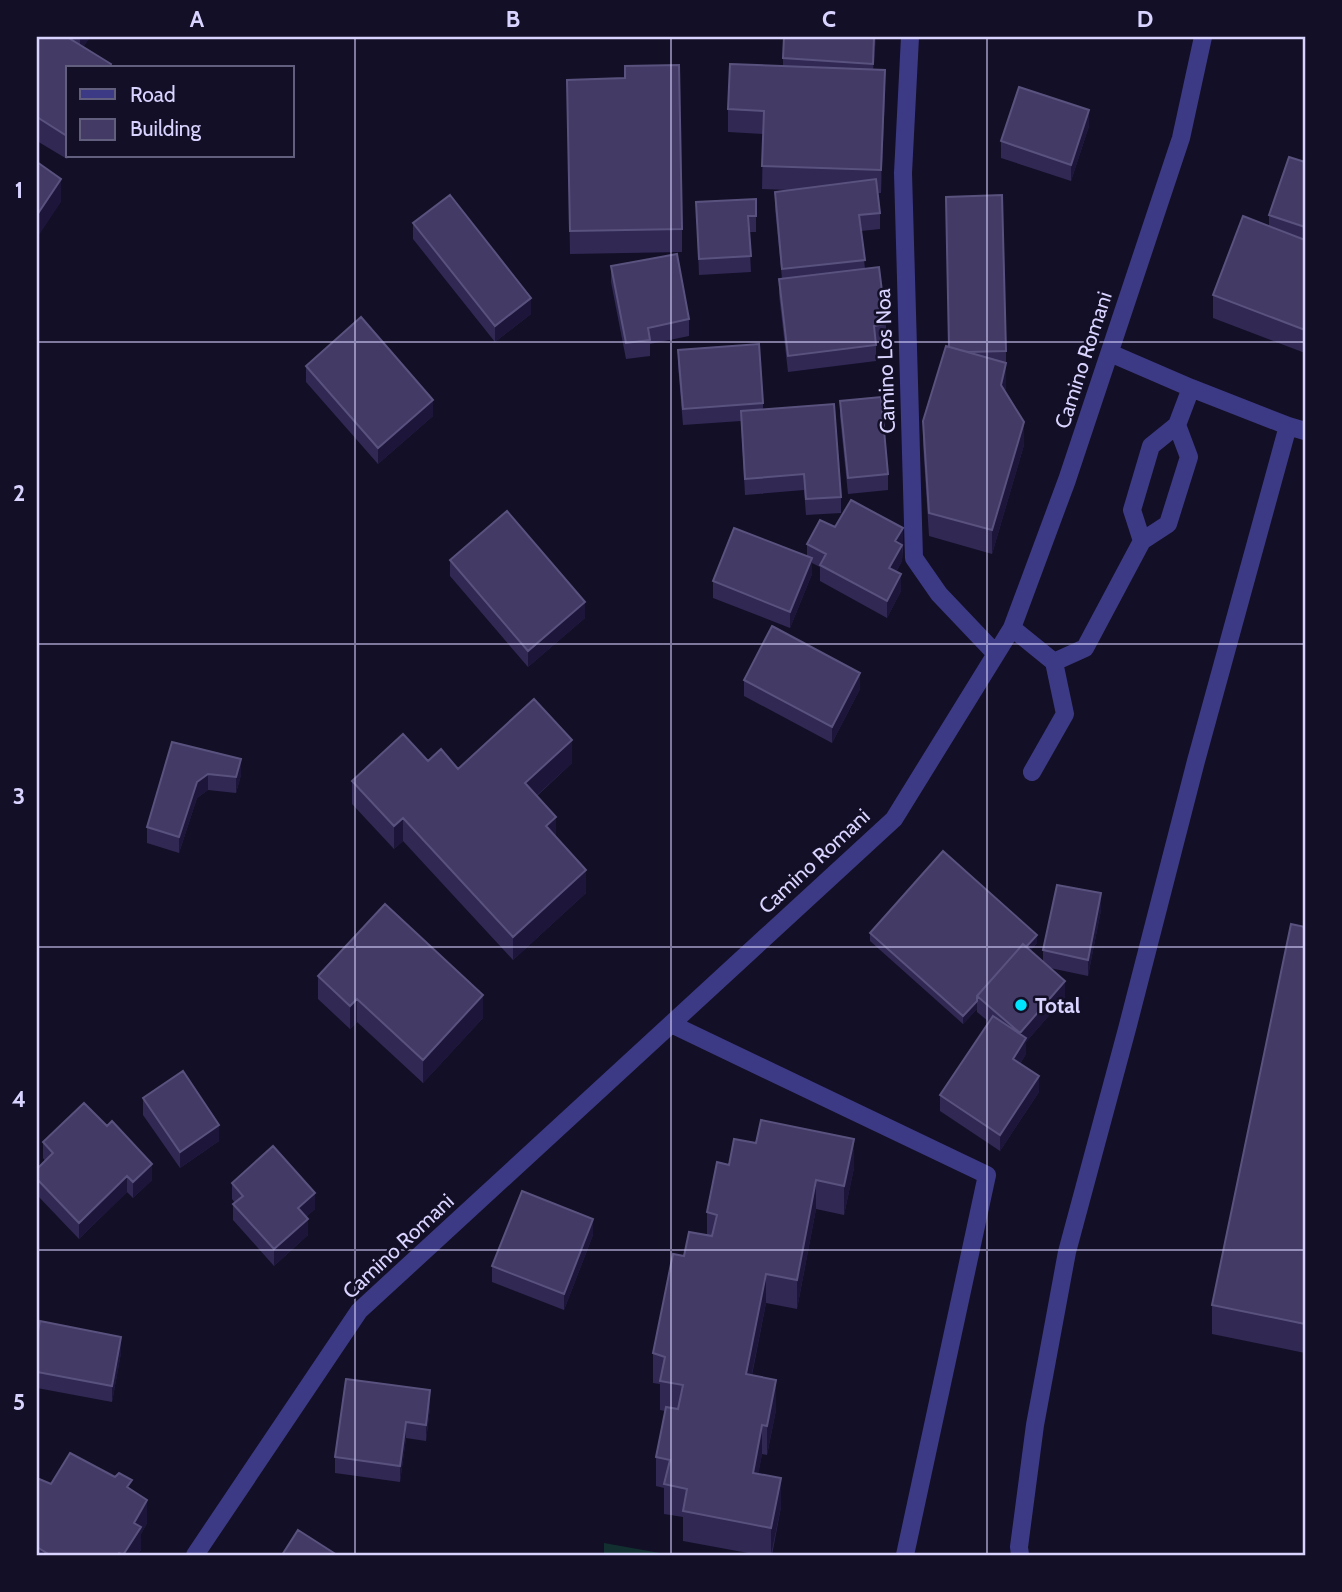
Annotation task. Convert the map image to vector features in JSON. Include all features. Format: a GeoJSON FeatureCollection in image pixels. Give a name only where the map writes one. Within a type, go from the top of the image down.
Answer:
{"type":"FeatureCollection","features":[{"type":"Feature","properties":{"kind":"street","name":"Camino Los Noa"},"geometry":{"type":"LineString","coordinates":[[910,37],[903,173],[914,558],[939,594],[996,654]]}},
{"type":"Feature","properties":{"kind":"street","name":"Camino Romani"},"geometry":{"type":"LineString","coordinates":[[195,1555],[359,1311],[894,819],[1012,628],[1067,480],[1181,138],[1203,37]]}},
{"type":"Feature","properties":{"kind":"street"},"geometry":{"type":"LineString","coordinates":[[1020,1555],[1035,1425],[1067,1252],[1196,761],[1297,428],[1191,388],[1110,352]]}},
{"type":"Feature","properties":{"kind":"street"},"geometry":{"type":"LineString","coordinates":[[1142,541],[1132,510],[1151,446],[1177,425],[1191,388]]}},
{"type":"Feature","properties":{"kind":"street"},"geometry":{"type":"LineString","coordinates":[[1054,662],[1084,648],[1142,541],[1168,524],[1189,457],[1177,425]]}},
{"type":"Feature","properties":{"kind":"street"},"geometry":{"type":"LineString","coordinates":[[1012,628],[1054,662],[1065,714],[1032,772]]}},
{"type":"Feature","properties":{"kind":"street"},"geometry":{"type":"LineString","coordinates":[[671,1024],[987,1175],[905,1555]]}},
{"type":"Feature","properties":{"kind":"green space"},"geometry":{"type":"Polygon","coordinates":[[[604,1543],[671,1555],[604,1555],[604,1543]]]}},
{"type":"Feature","properties":{"kind":"building"},"geometry":{"type":"Polygon","coordinates":[[[37,37],[67,37],[111,64],[66,66],[66,135],[37,117],[37,37]]]}},
{"type":"Feature","properties":{"kind":"building"},"geometry":{"type":"Polygon","coordinates":[[[784,37],[874,37],[873,64],[783,58],[784,37]]]}},
{"type":"Feature","properties":{"kind":"building"},"geometry":{"type":"Polygon","coordinates":[[[730,64],[885,70],[881,170],[762,166],[764,111],[728,109],[730,64]]]}},
{"type":"Feature","properties":{"kind":"building"},"geometry":{"type":"Polygon","coordinates":[[[679,65],[682,229],[570,231],[567,80],[625,78],[625,66],[679,65]]]}},
{"type":"Feature","properties":{"kind":"building"},"geometry":{"type":"Polygon","coordinates":[[[1019,87],[1089,110],[1071,165],[1001,141],[1019,87]]]}},
{"type":"Feature","properties":{"kind":"building"},"geometry":{"type":"Polygon","coordinates":[[[1289,157],[1305,162],[1305,227],[1269,215],[1289,157]]]}},
{"type":"Feature","properties":{"kind":"building"},"geometry":{"type":"Polygon","coordinates":[[[37,162],[61,179],[37,215],[37,162]]]}},
{"type":"Feature","properties":{"kind":"building"},"geometry":{"type":"Polygon","coordinates":[[[876,179],[880,213],[859,215],[865,260],[782,269],[775,192],[876,179]]]}},
{"type":"Feature","properties":{"kind":"building"},"geometry":{"type":"Polygon","coordinates":[[[450,195],[531,298],[495,326],[413,223],[450,195]]]}},
{"type":"Feature","properties":{"kind":"building"},"geometry":{"type":"Polygon","coordinates":[[[1002,195],[1006,351],[968,352],[949,347],[946,197],[1002,195]]]}},
{"type":"Feature","properties":{"kind":"building"},"geometry":{"type":"Polygon","coordinates":[[[756,199],[756,216],[748,216],[751,256],[699,259],[696,202],[756,199]]]}},
{"type":"Feature","properties":{"kind":"building"},"geometry":{"type":"Polygon","coordinates":[[[1243,216],[1305,240],[1305,330],[1213,295],[1243,216]]]}},
{"type":"Feature","properties":{"kind":"building"},"geometry":{"type":"Polygon","coordinates":[[[677,254],[689,319],[648,328],[650,340],[626,343],[611,266],[677,254]]]}},
{"type":"Feature","properties":{"kind":"building"},"geometry":{"type":"Polygon","coordinates":[[[879,267],[886,324],[874,326],[876,345],[788,356],[779,279],[879,267]]]}},
{"type":"Feature","properties":{"kind":"building"},"geometry":{"type":"Polygon","coordinates":[[[361,317],[433,400],[378,448],[306,366],[361,317]]]}},
{"type":"Feature","properties":{"kind":"building"},"geometry":{"type":"Polygon","coordinates":[[[759,344],[763,403],[683,409],[678,350],[759,344]]]}},
{"type":"Feature","properties":{"kind":"building"},"geometry":{"type":"Polygon","coordinates":[[[946,346],[1006,363],[1001,385],[1024,422],[992,530],[929,513],[923,421],[946,346]]]}},
{"type":"Feature","properties":{"kind":"building"},"geometry":{"type":"Polygon","coordinates":[[[881,397],[888,474],[848,478],[840,401],[881,397]]]}},
{"type":"Feature","properties":{"kind":"building"},"geometry":{"type":"Polygon","coordinates":[[[834,404],[841,497],[806,499],[804,474],[745,479],[741,411],[834,404]]]}},
{"type":"Feature","properties":{"kind":"building"},"geometry":{"type":"Polygon","coordinates":[[[851,500],[903,528],[895,541],[902,545],[889,568],[901,574],[887,601],[820,565],[826,554],[807,544],[820,520],[835,527],[851,500]]]}},
{"type":"Feature","properties":{"kind":"building"},"geometry":{"type":"Polygon","coordinates":[[[507,511],[585,602],[528,651],[450,560],[507,511]]]}},
{"type":"Feature","properties":{"kind":"building"},"geometry":{"type":"Polygon","coordinates":[[[734,528],[812,558],[790,612],[713,581],[734,528]]]}},
{"type":"Feature","properties":{"kind":"building"},"geometry":{"type":"Polygon","coordinates":[[[772,626],[860,673],[832,727],[744,680],[772,626]]]}},
{"type":"Feature","properties":{"kind":"building"},"geometry":{"type":"Polygon","coordinates":[[[534,699],[572,740],[525,783],[556,817],[546,826],[586,870],[513,937],[403,818],[394,826],[352,781],[403,734],[428,761],[441,749],[458,769],[534,699]]]}},
{"type":"Feature","properties":{"kind":"building"},"geometry":{"type":"Polygon","coordinates":[[[172,742],[241,759],[236,777],[208,774],[197,782],[179,837],[147,827],[172,742]]]}},
{"type":"Feature","properties":{"kind":"building"},"geometry":{"type":"Polygon","coordinates":[[[943,851],[1037,935],[1026,947],[1023,944],[963,1016],[870,933],[943,851]]]}},
{"type":"Feature","properties":{"kind":"building"},"geometry":{"type":"Polygon","coordinates":[[[1057,885],[1101,893],[1088,960],[1043,950],[1057,885]]]}},
{"type":"Feature","properties":{"kind":"building"},"geometry":{"type":"Polygon","coordinates":[[[385,904],[483,995],[423,1060],[357,999],[350,1006],[318,976],[385,904]]]}},
{"type":"Feature","properties":{"kind":"building"},"geometry":{"type":"Polygon","coordinates":[[[1291,924],[1305,927],[1305,1324],[1212,1305],[1291,924]]]}},
{"type":"Feature","properties":{"kind":"building","name":"Total"},"geometry":{"type":"Polygon","coordinates":[[[1023,944],[1065,981],[1020,1033],[977,996],[1023,944]]]}},
{"type":"Feature","properties":{"kind":"building"},"geometry":{"type":"Polygon","coordinates":[[[993,1016],[1026,1038],[1013,1059],[1039,1076],[1000,1135],[940,1095],[993,1016]]]}},
{"type":"Feature","properties":{"kind":"building"},"geometry":{"type":"Polygon","coordinates":[[[183,1071],[219,1125],[180,1152],[143,1098],[183,1071]]]}},
{"type":"Feature","properties":{"kind":"building"},"geometry":{"type":"Polygon","coordinates":[[[84,1103],[107,1126],[112,1121],[152,1164],[133,1182],[127,1176],[79,1223],[37,1179],[37,1169],[53,1153],[43,1142],[84,1103]]]}},
{"type":"Feature","properties":{"kind":"building"},"geometry":{"type":"Polygon","coordinates":[[[761,1120],[854,1139],[844,1186],[816,1180],[797,1280],[766,1274],[746,1374],[776,1380],[767,1426],[762,1425],[753,1473],[781,1478],[771,1528],[683,1511],[687,1489],[664,1484],[670,1460],[656,1457],[666,1407],[678,1409],[683,1385],[660,1381],[665,1357],[653,1353],[673,1254],[684,1256],[689,1232],[712,1236],[717,1215],[707,1212],[717,1162],[729,1165],[734,1139],[756,1143],[761,1120]]]}},
{"type":"Feature","properties":{"kind":"building"},"geometry":{"type":"Polygon","coordinates":[[[273,1146],[315,1193],[298,1208],[308,1219],[274,1249],[233,1204],[243,1196],[232,1183],[273,1146]]]}},
{"type":"Feature","properties":{"kind":"building"},"geometry":{"type":"Polygon","coordinates":[[[522,1191],[593,1219],[564,1294],[492,1266],[522,1191]]]}},
{"type":"Feature","properties":{"kind":"building"},"geometry":{"type":"Polygon","coordinates":[[[40,1321],[121,1337],[112,1386],[37,1372],[40,1321]]]}},
{"type":"Feature","properties":{"kind":"building"},"geometry":{"type":"Polygon","coordinates":[[[346,1379],[430,1390],[426,1425],[406,1422],[400,1466],[335,1457],[346,1379]]]}},
{"type":"Feature","properties":{"kind":"building"},"geometry":{"type":"Polygon","coordinates":[[[70,1453],[115,1477],[119,1473],[132,1480],[127,1487],[147,1500],[134,1523],[141,1527],[123,1555],[50,1555],[37,1547],[37,1478],[51,1484],[70,1453]]]}},
{"type":"Feature","properties":{"kind":"building"},"geometry":{"type":"Polygon","coordinates":[[[298,1530],[337,1555],[282,1555],[298,1530]]]}},
{"type":"Feature","properties":{"kind":"place","name":"Total"},"geometry":{"type":"Point","coordinates":[1021,1005]}}]}
